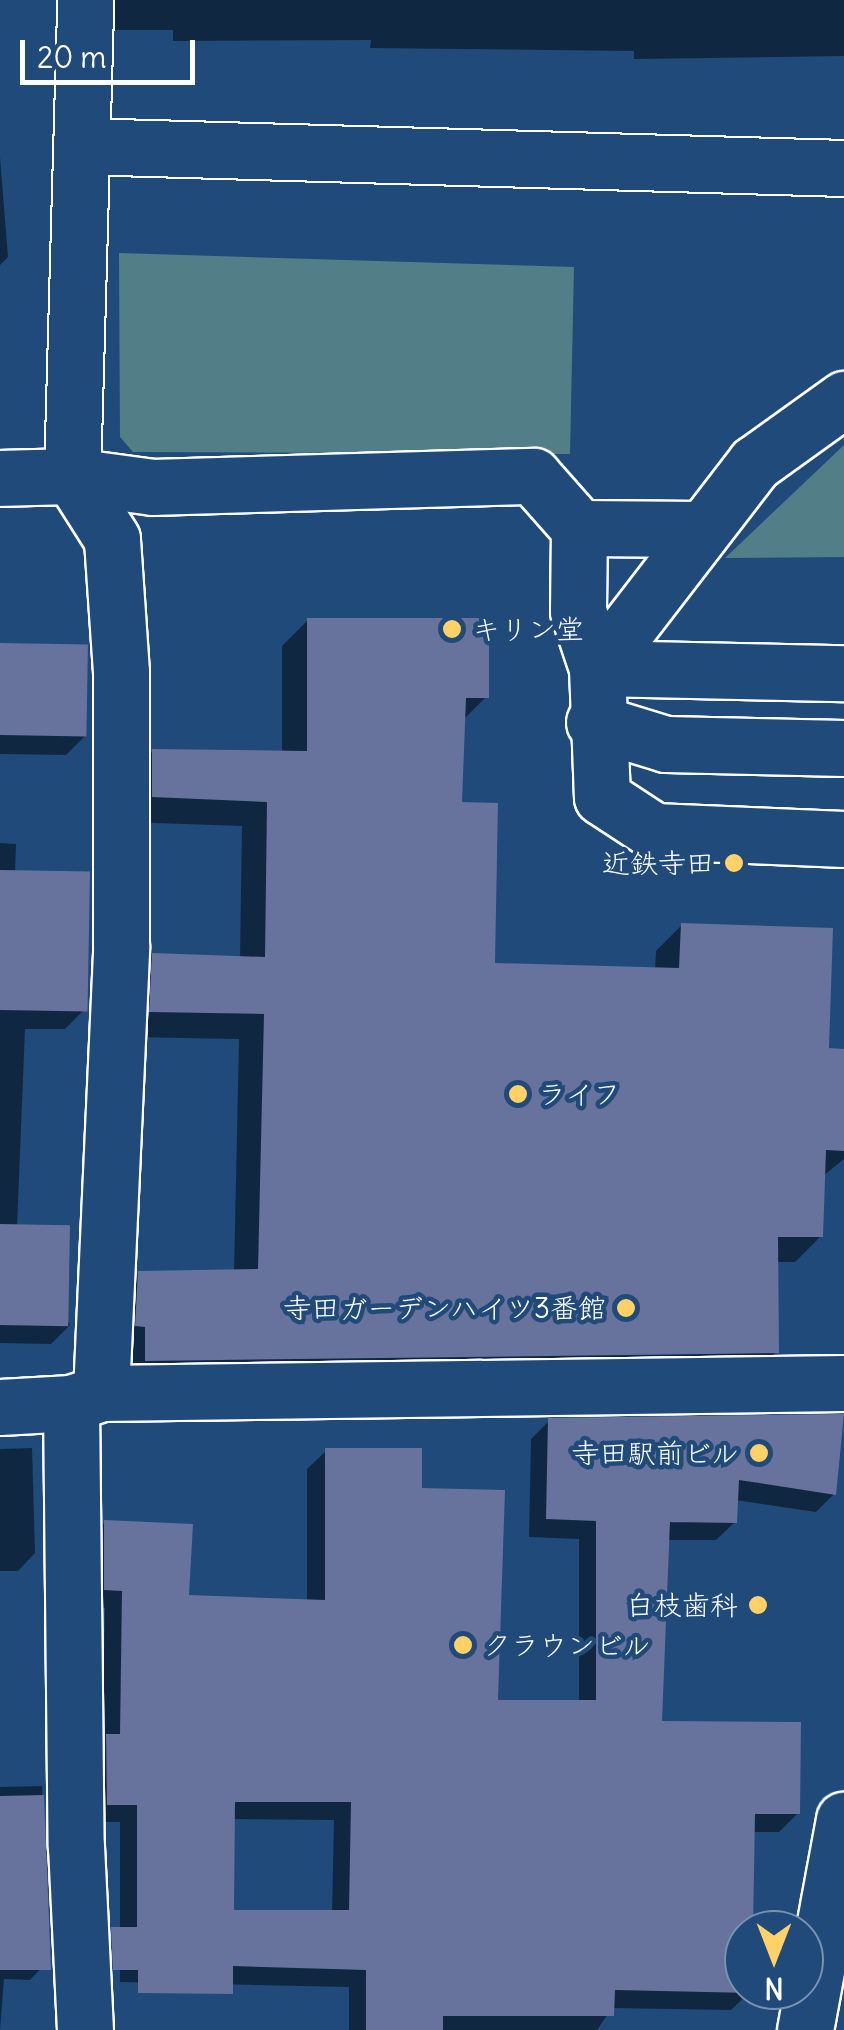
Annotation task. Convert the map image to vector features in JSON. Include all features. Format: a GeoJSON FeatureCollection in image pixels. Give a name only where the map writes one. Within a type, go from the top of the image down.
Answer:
{"type":"FeatureCollection","features":[{"type":"Feature","properties":{"kind":"street"},"geometry":{"type":"LineString","coordinates":[[85,0],[72,476],[112,539],[121,672],[121,945],[86,1398],[76,1846],[85,2030]]}},
{"type":"Feature","properties":{"kind":"street"},"geometry":{"type":"LineString","coordinates":[[81,146],[844,168]]}},
{"type":"Feature","properties":{"kind":"street"},"geometry":{"type":"LineString","coordinates":[[597,668],[756,463],[841,405]]}},
{"type":"Feature","properties":{"kind":"street"},"geometry":{"type":"LineString","coordinates":[[0,478],[72,476],[153,486],[533,476],[579,528],[578,611],[597,668],[594,722],[602,798],[654,832],[844,839]]}},
{"type":"Feature","properties":{"kind":"street"},"geometry":{"type":"LineString","coordinates":[[579,528],[703,529]]}},
{"type":"Feature","properties":{"kind":"street"},"geometry":{"type":"LineString","coordinates":[[597,668],[844,673]]}},
{"type":"Feature","properties":{"kind":"street"},"geometry":{"type":"LineString","coordinates":[[594,722],[666,744],[844,748]]}},
{"type":"Feature","properties":{"kind":"street"},"geometry":{"type":"LineString","coordinates":[[0,1406],[86,1398],[844,1383]]}},
{"type":"Feature","properties":{"kind":"street"},"geometry":{"type":"LineString","coordinates":[[805,2030],[844,1820]]}},
{"type":"Feature","properties":{"kind":"green space"},"geometry":{"type":"Polygon","coordinates":[[[119,253],[574,267],[570,454],[133,452],[120,437],[119,253]]]}},
{"type":"Feature","properties":{"kind":"green space"},"geometry":{"type":"Polygon","coordinates":[[[844,445],[844,557],[725,558],[844,445]]]}},
{"type":"Feature","properties":{"kind":"building"},"geometry":{"type":"Polygon","coordinates":[[[307,618],[489,618],[489,698],[466,698],[462,802],[498,803],[495,963],[679,968],[681,923],[833,928],[829,1048],[844,1049],[844,1151],[826,1150],[823,1237],[778,1237],[779,1353],[145,1361],[145,1327],[135,1326],[138,1271],[258,1269],[264,1014],[149,1012],[152,953],[265,957],[267,802],[152,797],[152,749],[307,751],[307,618]]]}},
{"type":"Feature","properties":{"kind":"building"},"geometry":{"type":"Polygon","coordinates":[[[0,643],[88,645],[86,737],[0,735],[0,643]]]}},
{"type":"Feature","properties":{"kind":"building"},"geometry":{"type":"Polygon","coordinates":[[[0,870],[90,872],[88,1012],[0,1010],[0,870]]]}},
{"type":"Feature","properties":{"kind":"building"},"geometry":{"type":"Polygon","coordinates":[[[0,1224],[70,1225],[68,1326],[0,1325],[0,1224]]]}},
{"type":"Feature","properties":{"kind":"building"},"geometry":{"type":"Polygon","coordinates":[[[844,1414],[836,1495],[739,1480],[737,1523],[670,1522],[662,1721],[801,1722],[800,1814],[755,1814],[753,1910],[724,1910],[724,1992],[615,1990],[614,2016],[443,2016],[443,2030],[366,2030],[366,1970],[233,1966],[233,1994],[138,1993],[138,1970],[113,1970],[111,1927],[137,1927],[137,1805],[107,1805],[106,1734],[120,1734],[122,1591],[104,1590],[104,1520],[193,1524],[189,1595],[325,1600],[325,1448],[422,1448],[422,1488],[505,1490],[498,1700],[596,1700],[596,1521],[546,1519],[548,1418],[844,1414]],[[235,1802],[234,1910],[349,1910],[351,1802],[235,1802]]]}},
{"type":"Feature","properties":{"kind":"building"},"geometry":{"type":"Polygon","coordinates":[[[44,1795],[51,1970],[0,1970],[0,1796],[44,1795]]]}},
{"type":"Feature","properties":{"kind":"place","name":"キリン堂"},"geometry":{"type":"Point","coordinates":[452,629]}},
{"type":"Feature","properties":{"kind":"place","name":"近鉄寺田"},"geometry":{"type":"Point","coordinates":[734,863]}},
{"type":"Feature","properties":{"kind":"place","name":"ライフ"},"geometry":{"type":"Point","coordinates":[518,1094]}},
{"type":"Feature","properties":{"kind":"place","name":"寺田ガーデンハイツ3番館"},"geometry":{"type":"Point","coordinates":[626,1308]}},
{"type":"Feature","properties":{"kind":"place","name":"寺田駅前ビル"},"geometry":{"type":"Point","coordinates":[759,1453]}},
{"type":"Feature","properties":{"kind":"place","name":"白枝歯科"},"geometry":{"type":"Point","coordinates":[758,1605]}},
{"type":"Feature","properties":{"kind":"place","name":"クラウンビル"},"geometry":{"type":"Point","coordinates":[463,1645]}}]}
